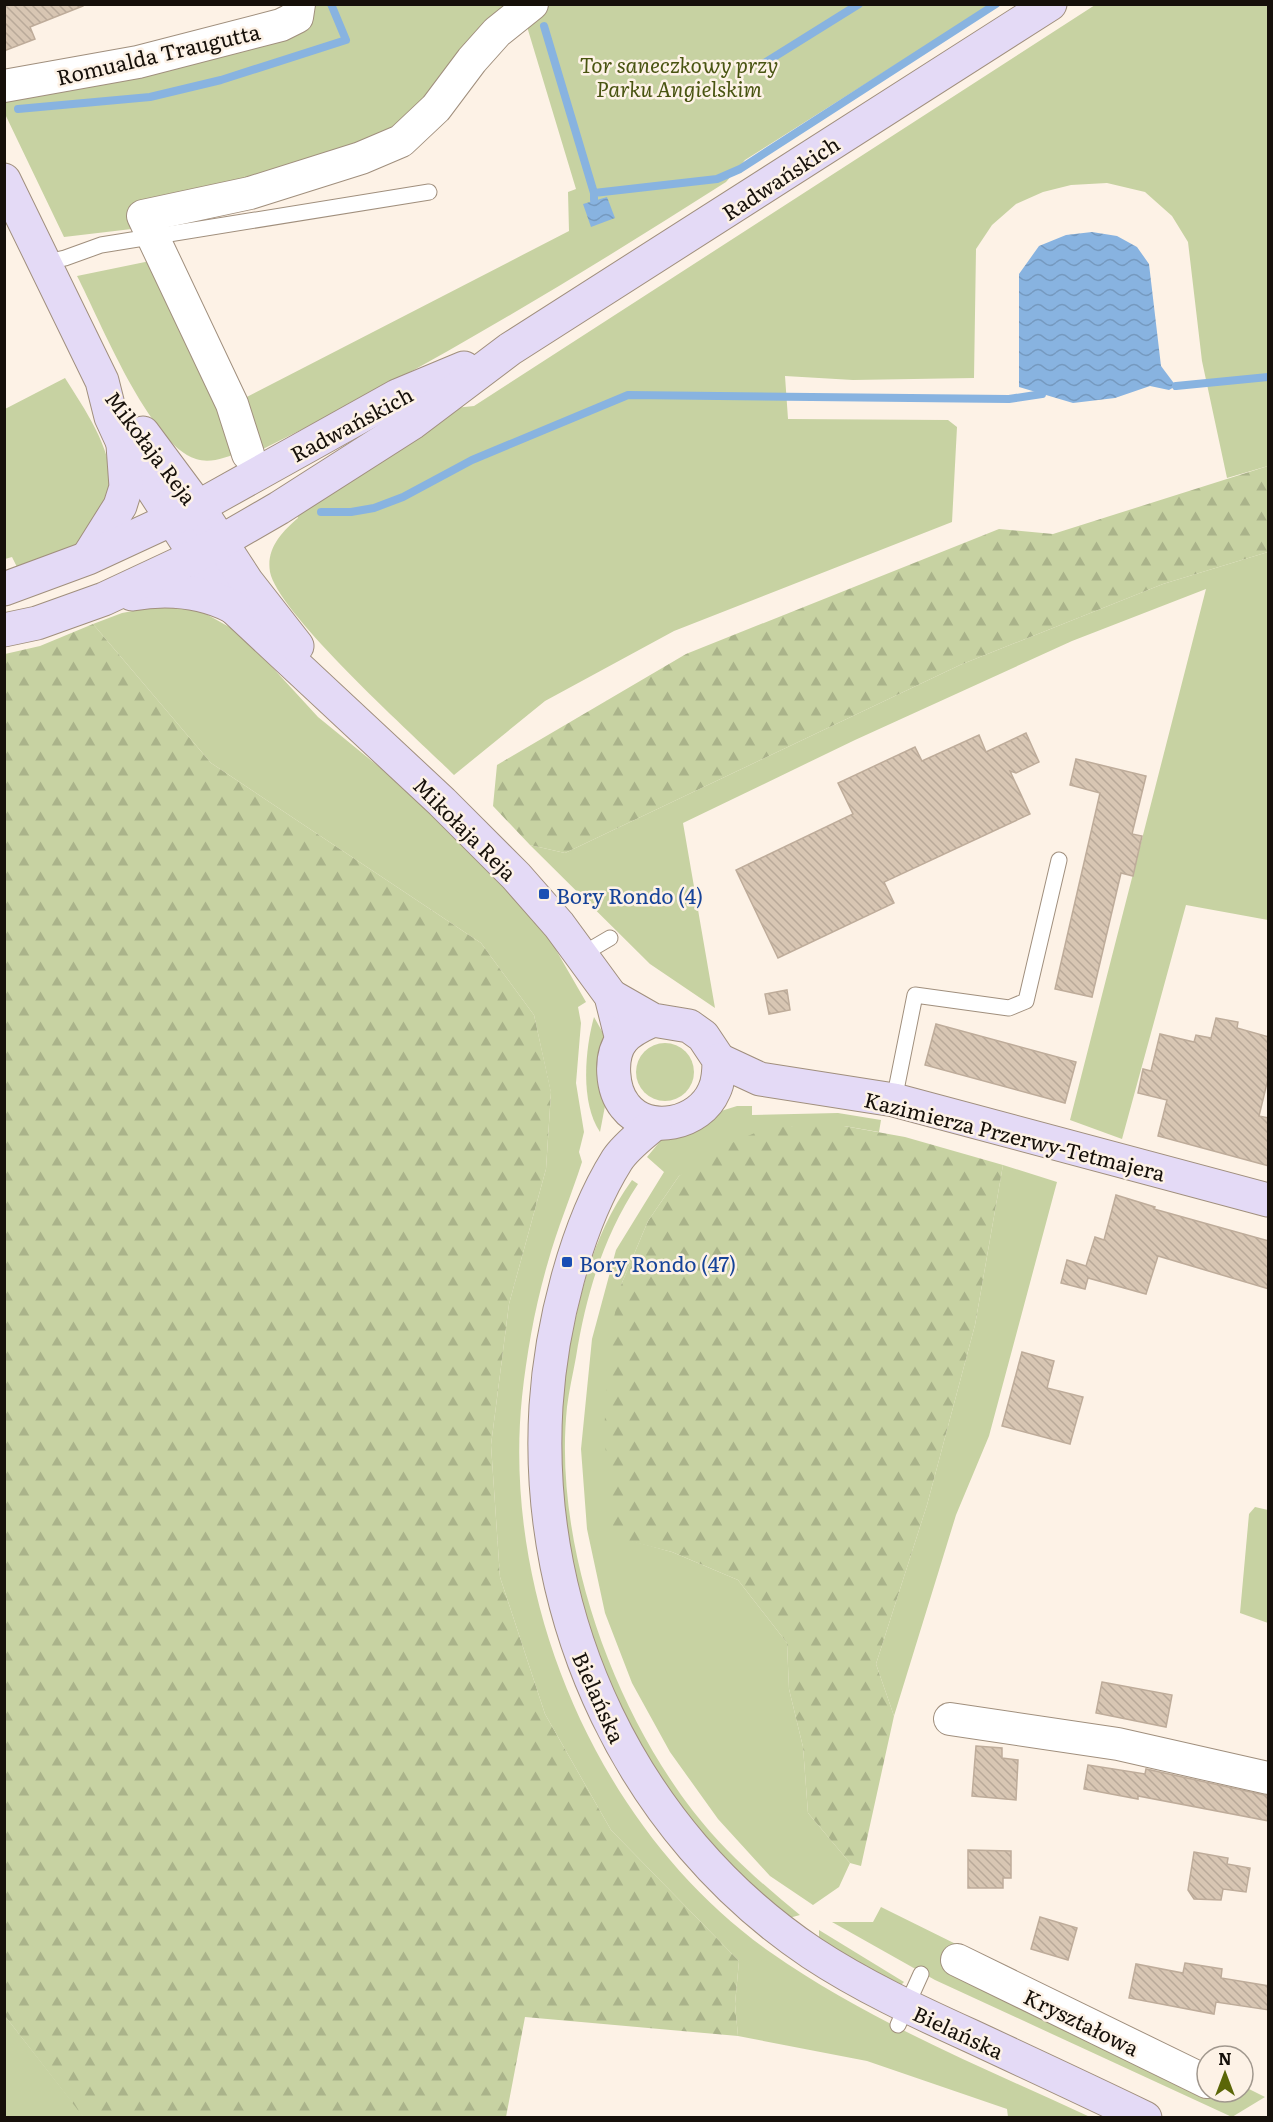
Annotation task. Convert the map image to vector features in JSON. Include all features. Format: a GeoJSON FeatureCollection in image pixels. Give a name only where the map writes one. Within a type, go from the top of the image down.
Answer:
{"type":"FeatureCollection","features":[{"type":"Feature","properties":{"kind":"street","name":"Romualda Traugutta"},"geometry":{"type":"LineString","coordinates":[[4,86],[138,62],[281,25],[297,17],[299,4]]}},
{"type":"Feature","properties":{"kind":"street","name":"Radwańskich"},"geometry":{"type":"LineString","coordinates":[[104,600],[208,549],[279,508],[412,423],[510,349],[1050,4]]}},
{"type":"Feature","properties":{"kind":"street"},"geometry":{"type":"LineString","coordinates":[[248,454],[232,404],[143,216],[250,193],[361,158],[401,141],[436,108],[472,60],[497,32],[527,8]]}},
{"type":"Feature","properties":{"kind":"street","name":"Mikołaja Reja"},"geometry":{"type":"LineString","coordinates":[[4,180],[102,381],[111,417],[123,443],[186,513]]}},
{"type":"Feature","properties":{"kind":"street","name":"Radwańskich"},"geometry":{"type":"LineString","coordinates":[[4,589],[88,558],[186,513],[397,396],[510,349]]}},
{"type":"Feature","properties":{"kind":"street","name":"Mikołaja Reja"},"geometry":{"type":"LineString","coordinates":[[102,381],[129,413],[208,549],[233,607],[351,716],[509,869],[581,955],[611,996],[622,1040]]}},
{"type":"Feature","properties":{"kind":"street"},"geometry":{"type":"LineString","coordinates":[[88,558],[120,506],[126,487],[123,443]]}},
{"type":"Feature","properties":{"kind":"street","name":"Mikołaja Reja"},"geometry":{"type":"LineString","coordinates":[[208,549],[247,582],[351,716]]}},
{"type":"Feature","properties":{"kind":"street"},"geometry":{"type":"LineString","coordinates":[[4,630],[37,622],[104,600],[150,591],[173,591],[216,599],[233,607]]}},
{"type":"Feature","properties":{"kind":"street"},"geometry":{"type":"LineString","coordinates":[[611,996],[653,1020],[689,1026],[704,1036],[719,1059],[760,1079]]}},
{"type":"Feature","properties":{"kind":"street"},"geometry":{"type":"LineString","coordinates":[[653,1020],[634,1029],[622,1040],[614,1071],[616,1088],[625,1106],[640,1117],[655,1123],[681,1121],[693,1116],[706,1105],[714,1092],[719,1059]]}},
{"type":"Feature","properties":{"kind":"street"},"geometry":{"type":"LineString","coordinates":[[714,1092],[760,1079]]}},
{"type":"Feature","properties":{"kind":"street","name":"Kazimierza Przerwy-Tetmajera"},"geometry":{"type":"LineString","coordinates":[[760,1079],[894,1100],[1269,1200]]}},
{"type":"Feature","properties":{"kind":"street"},"geometry":{"type":"LineString","coordinates":[[618,1157],[625,1106]]}},
{"type":"Feature","properties":{"kind":"street","name":"Bielańska"},"geometry":{"type":"LineString","coordinates":[[655,1123],[618,1157],[573,1262],[555,1329],[548,1374],[545,1468],[549,1521],[558,1581],[572,1632],[610,1725],[646,1785],[690,1845],[764,1918],[902,2015],[1056,2076],[1145,2118]]}},
{"type":"Feature","properties":{"kind":"street"},"geometry":{"type":"LineString","coordinates":[[950,1719],[1118,1744],[1269,1778]]}},
{"type":"Feature","properties":{"kind":"street","name":"Kryształowa"},"geometry":{"type":"LineString","coordinates":[[957,1960],[1195,2076]]}},
{"type":"Feature","properties":{"kind":"lane"},"geometry":{"type":"LineString","coordinates":[[43,263],[101,245],[429,192]]}},
{"type":"Feature","properties":{"kind":"lane"},"geometry":{"type":"LineString","coordinates":[[894,1100],[915,995],[1009,1008],[1026,1001],[1059,860]]}},
{"type":"Feature","properties":{"kind":"lane"},"geometry":{"type":"LineString","coordinates":[[581,955],[610,938]]}},
{"type":"Feature","properties":{"kind":"lane"},"geometry":{"type":"LineString","coordinates":[[902,2015],[921,1974]]}},
{"type":"Feature","properties":{"kind":"green space","name":"Tor saneczkowy przy Parku Angielskim"},"geometry":{"type":"Polygon","coordinates":[[[306,5],[990,5],[745,160],[726,182],[612,254],[439,356],[261,450],[237,402],[569,231],[568,192],[576,189],[525,20],[443,116],[174,224],[64,237],[5,114],[5,74],[148,49],[306,5]]]}},
{"type":"Feature","properties":{"kind":"green space"},"geometry":{"type":"Polygon","coordinates":[[[1095,5],[1268,5],[1268,466],[1227,478],[1202,361],[1188,242],[1172,216],[1145,192],[1107,183],[1071,185],[1043,192],[1016,204],[992,225],[976,249],[974,378],[853,380],[785,376],[788,419],[948,420],[957,427],[952,522],[674,631],[545,701],[454,775],[352,676],[297,617],[279,592],[270,572],[269,563],[276,541],[298,518],[296,510],[455,408],[474,406],[1095,5]]]}},
{"type":"Feature","properties":{"kind":"green space"},"geometry":{"type":"Polygon","coordinates":[[[150,261],[241,452],[224,458],[202,460],[178,449],[144,406],[112,349],[77,276],[150,261]]]}},
{"type":"Feature","properties":{"kind":"green space"},"geometry":{"type":"Polygon","coordinates":[[[65,378],[87,413],[105,451],[110,471],[111,491],[106,510],[88,537],[59,554],[18,569],[12,557],[5,559],[5,409],[65,378]]]}},
{"type":"Feature","properties":{"kind":"green space"},"geometry":{"type":"Polygon","coordinates":[[[1268,466],[1268,552],[1163,584],[960,665],[565,853],[530,845],[493,806],[497,765],[686,654],[999,529],[1053,534],[1268,466]]]}},
{"type":"Feature","properties":{"kind":"green space"},"geometry":{"type":"Polygon","coordinates":[[[1268,552],[1268,920],[1186,905],[1122,1139],[1070,1120],[1206,589],[1072,641],[855,740],[683,823],[715,1008],[650,964],[530,845],[565,853],[960,665],[1163,584],[1268,552]]]}},
{"type":"Feature","properties":{"kind":"green space"},"geometry":{"type":"Polygon","coordinates":[[[159,606],[199,610],[231,628],[261,655],[318,717],[405,788],[521,904],[552,943],[586,1002],[578,1007],[581,1023],[576,1083],[584,1132],[579,1152],[582,1162],[552,1250],[532,1329],[522,1397],[520,1475],[528,1553],[546,1631],[574,1706],[611,1778],[657,1843],[710,1902],[770,1952],[846,2000],[926,2042],[1090,2117],[1008,2117],[1007,2109],[867,2061],[738,2036],[735,2004],[739,1961],[611,1830],[545,1714],[500,1577],[491,1445],[509,1304],[546,1169],[551,1093],[534,1015],[481,943],[211,763],[93,624],[122,613],[159,606]]]}},
{"type":"Feature","properties":{"kind":"green space"},"geometry":{"type":"Polygon","coordinates":[[[93,624],[211,763],[481,943],[534,1015],[551,1092],[546,1169],[509,1304],[491,1445],[500,1577],[545,1714],[611,1830],[739,1961],[735,2004],[738,2036],[525,2017],[506,2117],[84,2118],[5,2016],[5,654],[40,646],[93,624]]]}},
{"type":"Feature","properties":{"kind":"green space"},"geometry":{"type":"Polygon","coordinates":[[[594,1017],[603,1033],[605,1106],[600,1132],[589,1106],[586,1076],[588,1044],[594,1017]]]}},
{"type":"Feature","properties":{"kind":"green space"},"geometry":{"type":"Polygon","coordinates":[[[665,1043],[681,1048],[689,1056],[694,1072],[689,1088],[681,1096],[665,1101],[649,1096],[641,1088],[636,1072],[641,1056],[649,1048],[665,1043]]]}},
{"type":"Feature","properties":{"kind":"green space"},"geometry":{"type":"Polygon","coordinates":[[[737,1106],[752,1106],[752,1115],[838,1113],[881,1120],[879,1132],[844,1126],[793,1126],[679,1176],[648,1221],[621,1285],[614,1536],[672,1552],[738,1580],[787,1643],[789,1689],[803,1747],[808,1813],[850,1863],[839,1887],[813,1905],[770,1876],[718,1819],[670,1752],[632,1683],[605,1613],[587,1529],[581,1449],[592,1339],[616,1250],[664,1172],[647,1157],[662,1139],[708,1121],[721,1111],[737,1106]]]}},
{"type":"Feature","properties":{"kind":"green space"},"geometry":{"type":"Polygon","coordinates":[[[793,1126],[844,1126],[905,1137],[1003,1165],[975,1325],[927,1505],[876,1664],[894,1716],[861,1866],[850,1863],[808,1813],[803,1747],[789,1689],[787,1643],[738,1580],[672,1552],[614,1537],[604,1433],[610,1336],[621,1285],[648,1221],[679,1176],[720,1148],[764,1129],[793,1126]]]}},
{"type":"Feature","properties":{"kind":"green space"},"geometry":{"type":"Polygon","coordinates":[[[1003,1165],[1057,1182],[989,1436],[956,1515],[894,1716],[876,1664],[927,1505],[975,1325],[1003,1165]]]}},
{"type":"Feature","properties":{"kind":"green space"},"geometry":{"type":"Polygon","coordinates":[[[632,1180],[638,1184],[615,1225],[591,1289],[580,1334],[567,1407],[565,1458],[569,1512],[579,1566],[594,1620],[613,1672],[663,1769],[717,1840],[757,1879],[800,1915],[789,1918],[744,1879],[719,1853],[682,1807],[648,1756],[619,1702],[596,1645],[577,1587],[565,1527],[559,1467],[560,1407],[564,1374],[586,1277],[600,1237],[632,1180]]]}},
{"type":"Feature","properties":{"kind":"green space"},"geometry":{"type":"Polygon","coordinates":[[[1255,1507],[1268,1510],[1268,1623],[1240,1613],[1249,1514],[1255,1507]]]}},
{"type":"Feature","properties":{"kind":"green space"},"geometry":{"type":"Polygon","coordinates":[[[881,1907],[1195,2062],[1195,2100],[935,1980],[832,1922],[873,1922],[881,1907]]]}},
{"type":"Feature","properties":{"kind":"green space"},"geometry":{"type":"Polygon","coordinates":[[[819,1930],[904,1982],[898,1988],[819,1941],[819,1930]]]}},
{"type":"Feature","properties":{"kind":"green space"},"geometry":{"type":"Polygon","coordinates":[[[5,2016],[84,2117],[5,2117],[5,2016]]]}},
{"type":"Feature","properties":{"kind":"green space"},"geometry":{"type":"Polygon","coordinates":[[[1255,2092],[1265,2097],[1255,2103],[1255,2092]]]}},
{"type":"Feature","properties":{"kind":"green space"},"geometry":{"type":"Polygon","coordinates":[[[1204,2104],[1253,2104],[1232,2117],[1204,2104]]]}},
{"type":"Feature","properties":{"kind":"water"},"geometry":{"type":"Polygon","coordinates":[[[607,197],[615,218],[591,227],[583,204],[607,197]]]}},
{"type":"Feature","properties":{"kind":"water"},"geometry":{"type":"Polygon","coordinates":[[[1092,232],[1117,236],[1137,247],[1149,264],[1161,366],[1176,386],[1169,390],[1150,386],[1115,398],[1073,403],[1019,387],[1019,274],[1039,246],[1066,235],[1092,232]]]}},
{"type":"Feature","properties":{"kind":"building"},"geometry":{"type":"Polygon","coordinates":[[[4,4],[83,4],[83,6],[30,27],[35,39],[4,51],[4,4]]]}},
{"type":"Feature","properties":{"kind":"building"},"geometry":{"type":"Polygon","coordinates":[[[1026,733],[1039,762],[1016,773],[1010,771],[1030,814],[884,882],[894,903],[778,958],[736,870],[853,814],[838,783],[915,747],[922,761],[979,735],[986,752],[1026,733]]]}},
{"type":"Feature","properties":{"kind":"building"},"geometry":{"type":"Polygon","coordinates":[[[1076,759],[1146,776],[1132,834],[1142,836],[1133,876],[1121,873],[1092,997],[1055,989],[1100,793],[1070,785],[1076,759]]]}},
{"type":"Feature","properties":{"kind":"building"},"geometry":{"type":"Polygon","coordinates":[[[787,990],[790,1010],[769,1014],[765,994],[787,990]]]}},
{"type":"Feature","properties":{"kind":"building"},"geometry":{"type":"Polygon","coordinates":[[[1216,1018],[1238,1022],[1237,1028],[1269,1037],[1269,1075],[1259,1116],[1269,1118],[1269,1166],[1158,1136],[1167,1100],[1138,1093],[1143,1069],[1151,1071],[1160,1034],[1194,1042],[1196,1035],[1211,1038],[1216,1018]]]}},
{"type":"Feature","properties":{"kind":"building"},"geometry":{"type":"Polygon","coordinates":[[[936,1024],[1076,1062],[1065,1103],[925,1065],[936,1024]]]}},
{"type":"Feature","properties":{"kind":"building"},"geometry":{"type":"Polygon","coordinates":[[[1116,1195],[1155,1207],[1154,1209],[1269,1241],[1269,1289],[1158,1256],[1146,1294],[1088,1278],[1085,1289],[1061,1283],[1067,1260],[1086,1266],[1095,1237],[1104,1240],[1116,1195]]]}},
{"type":"Feature","properties":{"kind":"building"},"geometry":{"type":"Polygon","coordinates":[[[1022,1352],[1054,1361],[1047,1388],[1083,1397],[1070,1444],[1002,1426],[1022,1352]]]}},
{"type":"Feature","properties":{"kind":"building"},"geometry":{"type":"Polygon","coordinates":[[[1102,1682],[1172,1695],[1166,1727],[1096,1713],[1102,1682]]]}},
{"type":"Feature","properties":{"kind":"building"},"geometry":{"type":"Polygon","coordinates":[[[976,1746],[1002,1748],[1002,1758],[1018,1760],[1016,1800],[972,1796],[976,1746]]]}},
{"type":"Feature","properties":{"kind":"building"},"geometry":{"type":"Polygon","coordinates":[[[1088,1765],[1145,1774],[1146,1769],[1269,1796],[1269,1821],[1138,1796],[1138,1799],[1084,1789],[1088,1765]]]}},
{"type":"Feature","properties":{"kind":"building"},"geometry":{"type":"Polygon","coordinates":[[[968,1850],[1011,1851],[1011,1878],[1003,1878],[1003,1888],[968,1888],[968,1850]]]}},
{"type":"Feature","properties":{"kind":"building"},"geometry":{"type":"Polygon","coordinates":[[[1194,1852],[1228,1858],[1227,1864],[1250,1868],[1246,1892],[1223,1889],[1221,1900],[1194,1899],[1188,1890],[1194,1852]]]}},
{"type":"Feature","properties":{"kind":"building"},"geometry":{"type":"Polygon","coordinates":[[[1040,1917],[1077,1928],[1068,1960],[1031,1949],[1040,1917]]]}},
{"type":"Feature","properties":{"kind":"building"},"geometry":{"type":"Polygon","coordinates":[[[1185,1963],[1222,1969],[1221,1978],[1269,1986],[1269,2010],[1216,2002],[1214,2014],[1129,1998],[1136,1964],[1183,1973],[1185,1963]]]}},
{"type":"Feature","properties":{"kind":"waterway"},"geometry":{"type":"LineString","coordinates":[[18,109],[150,97],[221,80],[346,40],[331,4]]}},
{"type":"Feature","properties":{"kind":"waterway"},"geometry":{"type":"LineString","coordinates":[[761,65],[859,4]]}},
{"type":"Feature","properties":{"kind":"waterway"},"geometry":{"type":"LineString","coordinates":[[594,200],[594,193],[717,179],[740,169],[996,4]]}},
{"type":"Feature","properties":{"kind":"waterway"},"geometry":{"type":"LineString","coordinates":[[544,26],[594,193]]}},
{"type":"Feature","properties":{"kind":"waterway"},"geometry":{"type":"LineString","coordinates":[[1176,386],[1268,377]]}},
{"type":"Feature","properties":{"kind":"waterway"},"geometry":{"type":"LineString","coordinates":[[321,512],[351,512],[374,508],[403,497],[472,460],[628,395],[1009,399],[1042,394]]}},
{"type":"Feature","properties":{"kind":"place","name":"Bory Rondo (4)"},"geometry":{"type":"Point","coordinates":[544,894]}},
{"type":"Feature","properties":{"kind":"place","name":"Bory Rondo (47)"},"geometry":{"type":"Point","coordinates":[567,1262]}}]}
